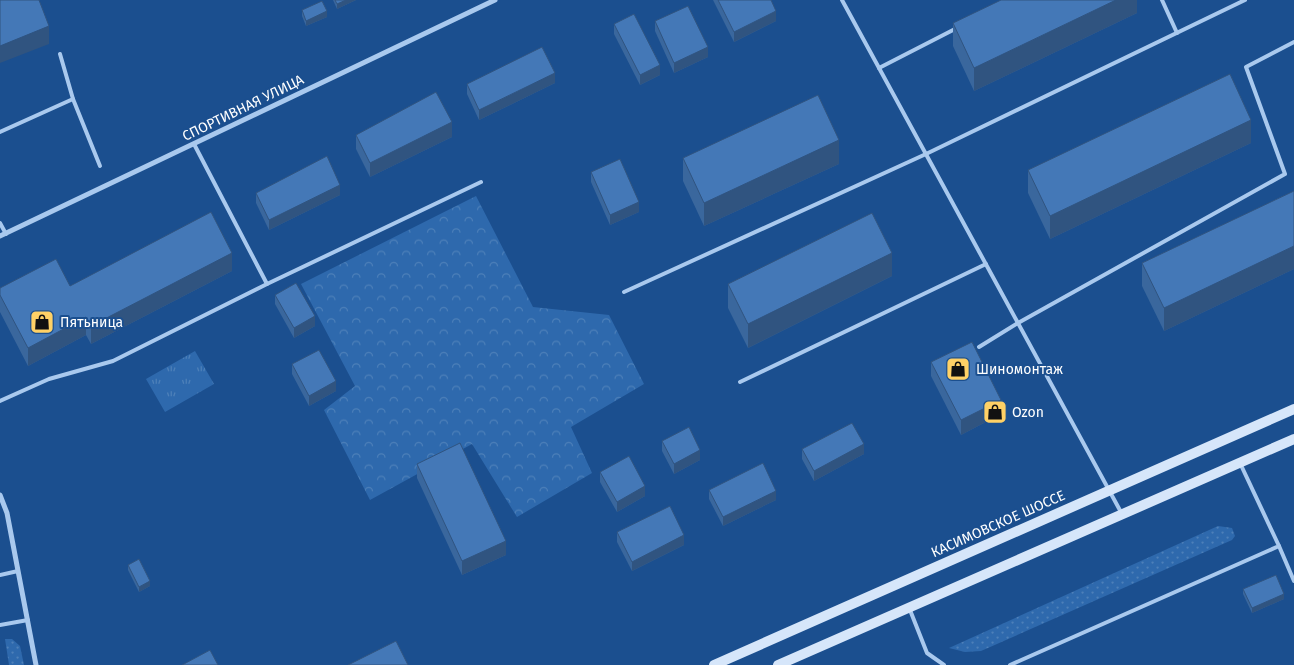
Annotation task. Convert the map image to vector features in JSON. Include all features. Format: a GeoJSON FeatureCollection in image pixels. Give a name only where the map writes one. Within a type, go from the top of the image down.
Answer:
{"type":"FeatureCollection","features":[{"type":"Feature","properties":{"kind":"main road","name":"КАСИМОВСКОЕ ШОССЕ"},"geometry":{"type":"LineString","coordinates":[[714,665],[1294,409]]}},
{"type":"Feature","properties":{"kind":"main road"},"geometry":{"type":"LineString","coordinates":[[778,665],[1294,439]]}},
{"type":"Feature","properties":{"kind":"street","name":"СПОРТИВНАЯ УЛИЦА"},"geometry":{"type":"LineString","coordinates":[[3,235],[495,0]]}},
{"type":"Feature","properties":{"kind":"street"},"geometry":{"type":"LineString","coordinates":[[0,495],[7,513],[36,665]]}},
{"type":"Feature","properties":{"kind":"lane"},"geometry":{"type":"LineString","coordinates":[[842,0],[1122,514]]}},
{"type":"Feature","properties":{"kind":"lane"},"geometry":{"type":"LineString","coordinates":[[1162,0],[1177,33]]}},
{"type":"Feature","properties":{"kind":"lane"},"geometry":{"type":"LineString","coordinates":[[624,292],[926,154],[1245,0]]}},
{"type":"Feature","properties":{"kind":"lane"},"geometry":{"type":"LineString","coordinates":[[879,68],[959,27]]}},
{"type":"Feature","properties":{"kind":"lane"},"geometry":{"type":"LineString","coordinates":[[979,347],[1018,323],[1285,174],[1246,68],[1294,42]]}},
{"type":"Feature","properties":{"kind":"lane"},"geometry":{"type":"LineString","coordinates":[[60,54],[74,99],[100,166]]}},
{"type":"Feature","properties":{"kind":"lane"},"geometry":{"type":"LineString","coordinates":[[0,132],[74,99]]}},
{"type":"Feature","properties":{"kind":"lane"},"geometry":{"type":"LineString","coordinates":[[194,144],[267,284]]}},
{"type":"Feature","properties":{"kind":"lane"},"geometry":{"type":"LineString","coordinates":[[0,401],[49,379],[113,362],[267,284],[481,182]]}},
{"type":"Feature","properties":{"kind":"lane"},"geometry":{"type":"LineString","coordinates":[[0,222],[3,235]]}},
{"type":"Feature","properties":{"kind":"lane"},"geometry":{"type":"LineString","coordinates":[[740,382],[986,264]]}},
{"type":"Feature","properties":{"kind":"lane"},"geometry":{"type":"LineString","coordinates":[[1240,463],[1294,581]]}},
{"type":"Feature","properties":{"kind":"lane"},"geometry":{"type":"LineString","coordinates":[[0,514],[7,513]]}},
{"type":"Feature","properties":{"kind":"lane"},"geometry":{"type":"LineString","coordinates":[[1010,665],[1279,546]]}},
{"type":"Feature","properties":{"kind":"lane"},"geometry":{"type":"LineString","coordinates":[[0,575],[18,571]]}},
{"type":"Feature","properties":{"kind":"lane"},"geometry":{"type":"LineString","coordinates":[[909,608],[927,654],[944,665]]}},
{"type":"Feature","properties":{"kind":"lane"},"geometry":{"type":"LineString","coordinates":[[0,625],[28,620]]}},
{"type":"Feature","properties":{"kind":"green space"},"geometry":{"type":"Polygon","coordinates":[[[476,196],[533,307],[609,315],[644,384],[571,427],[592,473],[517,517],[472,444],[370,500],[324,410],[355,386],[301,284],[476,196]]]}},
{"type":"Feature","properties":{"kind":"green space"},"geometry":{"type":"Polygon","coordinates":[[[195,351],[214,384],[165,412],[146,379],[195,351]]]}},
{"type":"Feature","properties":{"kind":"green space"},"geometry":{"type":"Polygon","coordinates":[[[1218,526],[1232,528],[1235,536],[1232,540],[981,651],[965,652],[949,648],[1218,526]]]}},
{"type":"Feature","properties":{"kind":"green space"},"geometry":{"type":"Polygon","coordinates":[[[5,639],[12,639],[20,646],[24,665],[9,665],[5,639]]]}},
{"type":"Feature","properties":{"kind":"building"},"geometry":{"type":"Polygon","coordinates":[[[0,0],[39,0],[49,26],[0,46],[0,0]]]}},
{"type":"Feature","properties":{"kind":"building"},"geometry":{"type":"Polygon","coordinates":[[[335,0],[346,0],[337,4],[335,0]]]}},
{"type":"Feature","properties":{"kind":"building"},"geometry":{"type":"Polygon","coordinates":[[[718,0],[771,0],[776,11],[734,32],[718,0]]]}},
{"type":"Feature","properties":{"kind":"building"},"geometry":{"type":"Polygon","coordinates":[[[1001,0],[1116,0],[974,68],[953,23],[1001,0]]]}},
{"type":"Feature","properties":{"kind":"building"},"geometry":{"type":"Polygon","coordinates":[[[322,1],[327,11],[306,21],[302,10],[322,1]]]}},
{"type":"Feature","properties":{"kind":"building"},"geometry":{"type":"Polygon","coordinates":[[[688,6],[708,47],[674,63],[655,21],[688,6]]]}},
{"type":"Feature","properties":{"kind":"building"},"geometry":{"type":"Polygon","coordinates":[[[634,14],[660,65],[640,75],[614,24],[634,14]]]}},
{"type":"Feature","properties":{"kind":"building"},"geometry":{"type":"Polygon","coordinates":[[[542,47],[555,73],[479,110],[467,84],[542,47]]]}},
{"type":"Feature","properties":{"kind":"building"},"geometry":{"type":"Polygon","coordinates":[[[1230,74],[1251,120],[1050,216],[1028,170],[1230,74]]]}},
{"type":"Feature","properties":{"kind":"building"},"geometry":{"type":"Polygon","coordinates":[[[436,92],[452,122],[370,163],[356,135],[436,92]]]}},
{"type":"Feature","properties":{"kind":"building"},"geometry":{"type":"Polygon","coordinates":[[[818,95],[839,140],[704,203],[683,158],[818,95]]]}},
{"type":"Feature","properties":{"kind":"building"},"geometry":{"type":"Polygon","coordinates":[[[327,156],[340,185],[269,220],[256,193],[327,156]]]}},
{"type":"Feature","properties":{"kind":"building"},"geometry":{"type":"Polygon","coordinates":[[[620,159],[639,202],[610,215],[591,172],[620,159]]]}},
{"type":"Feature","properties":{"kind":"building"},"geometry":{"type":"Polygon","coordinates":[[[1294,191],[1294,246],[1164,308],[1142,263],[1294,191]]]}},
{"type":"Feature","properties":{"kind":"building"},"geometry":{"type":"Polygon","coordinates":[[[211,212],[232,253],[91,326],[86,317],[28,348],[0,295],[0,288],[56,259],[70,286],[211,212]]]}},
{"type":"Feature","properties":{"kind":"building"},"geometry":{"type":"Polygon","coordinates":[[[872,213],[892,253],[748,324],[728,284],[872,213]]]}},
{"type":"Feature","properties":{"kind":"building"},"geometry":{"type":"Polygon","coordinates":[[[296,283],[315,316],[294,328],[275,295],[296,283]]]}},
{"type":"Feature","properties":{"kind":"building"},"geometry":{"type":"Polygon","coordinates":[[[972,342],[1001,400],[961,420],[931,362],[972,342]]]}},
{"type":"Feature","properties":{"kind":"building"},"geometry":{"type":"Polygon","coordinates":[[[319,350],[336,381],[309,396],[292,364],[319,350]]]}},
{"type":"Feature","properties":{"kind":"building"},"geometry":{"type":"Polygon","coordinates":[[[852,423],[864,444],[814,471],[802,449],[852,423]]]}},
{"type":"Feature","properties":{"kind":"building"},"geometry":{"type":"Polygon","coordinates":[[[689,427],[700,450],[674,464],[662,441],[689,427]]]}},
{"type":"Feature","properties":{"kind":"building"},"geometry":{"type":"Polygon","coordinates":[[[460,443],[506,541],[462,561],[417,464],[460,443]]]}},
{"type":"Feature","properties":{"kind":"building"},"geometry":{"type":"Polygon","coordinates":[[[629,456],[645,486],[617,502],[600,472],[629,456]]]}},
{"type":"Feature","properties":{"kind":"building"},"geometry":{"type":"Polygon","coordinates":[[[763,463],[776,491],[723,517],[709,490],[763,463]]]}},
{"type":"Feature","properties":{"kind":"building"},"geometry":{"type":"Polygon","coordinates":[[[670,506],[684,535],[632,562],[617,532],[670,506]]]}},
{"type":"Feature","properties":{"kind":"building"},"geometry":{"type":"Polygon","coordinates":[[[139,559],[150,581],[139,587],[128,565],[139,559]]]}},
{"type":"Feature","properties":{"kind":"building"},"geometry":{"type":"Polygon","coordinates":[[[1276,575],[1284,594],[1252,608],[1243,589],[1276,575]]]}},
{"type":"Feature","properties":{"kind":"building"},"geometry":{"type":"Polygon","coordinates":[[[396,641],[408,665],[348,665],[396,641]]]}},
{"type":"Feature","properties":{"kind":"building"},"geometry":{"type":"Polygon","coordinates":[[[210,650],[218,665],[182,665],[210,650]]]}},
{"type":"Feature","properties":{"kind":"place","name":"Пятьница"},"geometry":{"type":"Point","coordinates":[42,322]}},
{"type":"Feature","properties":{"kind":"place","name":"Шиномонтаж"},"geometry":{"type":"Point","coordinates":[958,369]}},
{"type":"Feature","properties":{"kind":"place","name":"Ozon"},"geometry":{"type":"Point","coordinates":[995,412]}}]}
